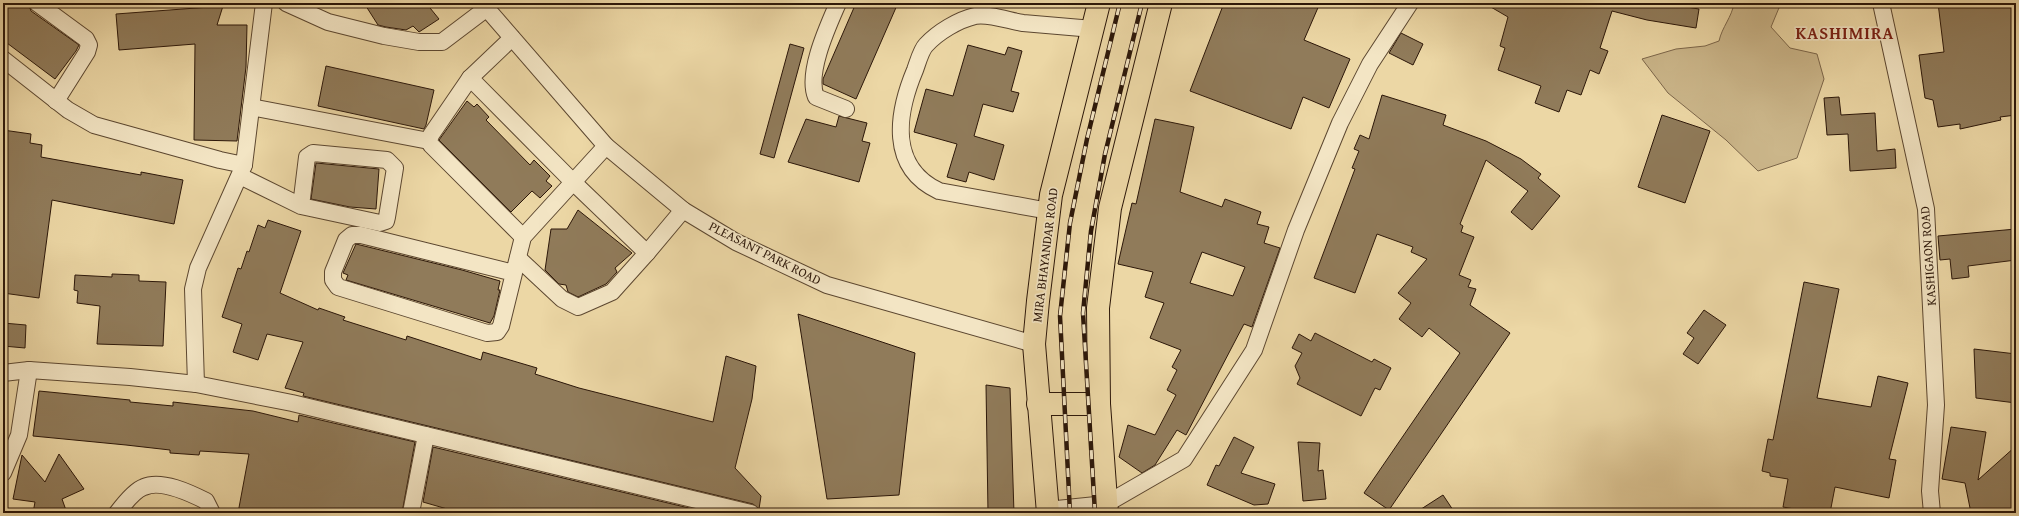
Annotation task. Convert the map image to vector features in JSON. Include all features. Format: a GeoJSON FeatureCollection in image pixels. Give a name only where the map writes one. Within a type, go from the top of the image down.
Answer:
{"type":"FeatureCollection","features":[{"type":"Feature","properties":{"kind":"main road","name":"MIRA BHAYANDAR ROAD"},"geometry":{"type":"LineString","coordinates":[[1048,511],[1034,344],[1051,195],[1099,3]]}},
{"type":"Feature","properties":{"kind":"main road"},"geometry":{"type":"LineString","coordinates":[[1107,508],[1099,404],[1098,308],[1110,208],[1162,3]]}},
{"type":"Feature","properties":{"kind":"main road"},"geometry":{"type":"LineString","coordinates":[[1038,404],[1099,404]]}},
{"type":"Feature","properties":{"kind":"street"},"geometry":{"type":"LineString","coordinates":[[37,3],[86,39],[89,45],[87,52],[56,101]]}},
{"type":"Feature","properties":{"kind":"street"},"geometry":{"type":"LineString","coordinates":[[196,384],[193,289],[198,268],[242,171],[264,3]]}},
{"type":"Feature","properties":{"kind":"street"},"geometry":{"type":"LineString","coordinates":[[286,3],[328,22],[384,36],[419,42],[442,42],[485,6]]}},
{"type":"Feature","properties":{"kind":"street"},"geometry":{"type":"LineString","coordinates":[[838,3],[822,39],[816,59],[813,91],[816,98],[846,109]]}},
{"type":"Feature","properties":{"kind":"street"},"geometry":{"type":"LineString","coordinates":[[1048,511],[1107,508],[1184,459],[1254,350],[1296,230],[1340,123],[1370,64],[1410,3]]}},
{"type":"Feature","properties":{"kind":"street","name":"KASHIGAON ROAD"},"geometry":{"type":"LineString","coordinates":[[1881,3],[1926,209],[1936,405],[1930,491],[1932,513]]}},
{"type":"Feature","properties":{"kind":"street","name":"PLEASANT PARK ROAD"},"geometry":{"type":"LineString","coordinates":[[485,6],[606,146],[684,210],[736,242],[827,285],[1034,344]]}},
{"type":"Feature","properties":{"kind":"street"},"geometry":{"type":"LineString","coordinates":[[1049,211],[939,191],[927,185],[911,169],[904,157],[901,138],[904,106],[911,79],[925,45],[954,24],[979,9],[1022,23],[1093,29]]}},
{"type":"Feature","properties":{"kind":"street"},"geometry":{"type":"LineString","coordinates":[[512,38],[470,78],[431,134],[429,141],[431,145],[523,237]]}},
{"type":"Feature","properties":{"kind":"street"},"geometry":{"type":"LineString","coordinates":[[3,59],[56,101],[94,125],[220,160],[242,171],[301,206],[380,223],[386,221],[395,168],[386,160],[313,153],[307,157],[301,206]]}},
{"type":"Feature","properties":{"kind":"street"},"geometry":{"type":"LineString","coordinates":[[470,78],[646,253]]}},
{"type":"Feature","properties":{"kind":"street"},"geometry":{"type":"LineString","coordinates":[[251,107],[429,141]]}},
{"type":"Feature","properties":{"kind":"street"},"geometry":{"type":"LineString","coordinates":[[606,146],[523,237],[516,265],[501,326],[497,332],[487,333],[338,287],[333,280],[334,272],[346,240],[352,235],[361,235],[516,265],[562,299],[578,306],[612,292],[684,210]]}},
{"type":"Feature","properties":{"kind":"street"},"geometry":{"type":"LineString","coordinates":[[3,473],[19,435],[29,370]]}},
{"type":"Feature","properties":{"kind":"street"},"geometry":{"type":"LineString","coordinates":[[3,373],[29,370],[130,377],[196,384],[292,403],[751,513]]}},
{"type":"Feature","properties":{"kind":"street"},"geometry":{"type":"LineString","coordinates":[[411,513],[426,435]]}},
{"type":"Feature","properties":{"kind":"street"},"geometry":{"type":"LineString","coordinates":[[117,513],[124,503],[144,487],[164,485],[182,490],[206,501],[212,513]]}},
{"type":"Feature","properties":{"kind":"shaded area"},"geometry":{"type":"Polygon","coordinates":[[[1734,3],[1781,3],[1771,27],[1790,48],[1817,54],[1824,79],[1797,158],[1758,171],[1726,140],[1668,93],[1642,59],[1676,49],[1705,46],[1719,41],[1734,3]]]}},
{"type":"Feature","properties":{"kind":"building"},"geometry":{"type":"Polygon","coordinates":[[[3,3],[28,3],[31,11],[79,45],[55,79],[3,40],[3,3]]]}},
{"type":"Feature","properties":{"kind":"building"},"geometry":{"type":"Polygon","coordinates":[[[364,3],[426,3],[439,19],[419,32],[413,26],[406,30],[386,27],[378,25],[364,3]]]}},
{"type":"Feature","properties":{"kind":"building"},"geometry":{"type":"Polygon","coordinates":[[[856,3],[898,3],[856,99],[823,84],[823,79],[856,3]]]}},
{"type":"Feature","properties":{"kind":"building"},"geometry":{"type":"Polygon","coordinates":[[[1224,3],[1320,3],[1304,40],[1350,59],[1329,108],[1303,97],[1291,129],[1190,91],[1224,3]]]}},
{"type":"Feature","properties":{"kind":"building"},"geometry":{"type":"Polygon","coordinates":[[[1484,3],[1662,3],[1699,9],[1696,28],[1647,20],[1612,11],[1600,48],[1608,51],[1599,74],[1590,70],[1581,95],[1567,90],[1559,112],[1535,103],[1541,86],[1498,70],[1505,48],[1500,46],[1508,17],[1484,3]]]}},
{"type":"Feature","properties":{"kind":"building"},"geometry":{"type":"Polygon","coordinates":[[[1938,3],[2016,3],[2016,115],[2000,117],[2001,120],[1960,129],[1960,124],[1938,127],[1933,100],[1925,98],[1919,55],[1944,52],[1938,3]]]}},
{"type":"Feature","properties":{"kind":"building"},"geometry":{"type":"Polygon","coordinates":[[[223,6],[217,25],[247,25],[246,67],[237,141],[194,140],[195,44],[119,50],[116,14],[223,6]]]}},
{"type":"Feature","properties":{"kind":"building"},"geometry":{"type":"Polygon","coordinates":[[[1401,33],[1423,44],[1413,65],[1389,53],[1401,33]]]}},
{"type":"Feature","properties":{"kind":"building"},"geometry":{"type":"Polygon","coordinates":[[[790,44],[804,48],[774,158],[760,154],[790,44]]]}},
{"type":"Feature","properties":{"kind":"building"},"geometry":{"type":"Polygon","coordinates":[[[968,45],[1005,55],[1008,47],[1022,51],[1011,91],[1019,93],[1013,112],[983,104],[974,136],[1004,145],[994,180],[969,172],[966,182],[947,177],[957,144],[914,132],[926,89],[953,96],[968,45]]]}},
{"type":"Feature","properties":{"kind":"building"},"geometry":{"type":"Polygon","coordinates":[[[326,66],[434,90],[424,129],[318,106],[326,66]]]}},
{"type":"Feature","properties":{"kind":"building"},"geometry":{"type":"Polygon","coordinates":[[[1382,95],[1446,115],[1443,125],[1486,141],[1521,159],[1541,174],[1538,178],[1560,196],[1532,230],[1511,212],[1528,191],[1486,160],[1460,224],[1463,226],[1461,232],[1474,237],[1459,275],[1471,280],[1468,287],[1476,289],[1470,305],[1510,333],[1389,510],[1364,493],[1460,353],[1429,328],[1422,337],[1399,319],[1411,303],[1398,293],[1427,259],[1411,252],[1413,247],[1377,234],[1355,293],[1314,278],[1355,169],[1352,168],[1359,151],[1354,149],[1360,135],[1369,139],[1382,95]]]}},
{"type":"Feature","properties":{"kind":"building"},"geometry":{"type":"Polygon","coordinates":[[[1839,97],[1841,115],[1875,113],[1877,151],[1895,149],[1896,168],[1850,171],[1848,134],[1827,135],[1824,98],[1839,97]]]}},
{"type":"Feature","properties":{"kind":"building"},"geometry":{"type":"Polygon","coordinates":[[[467,101],[474,107],[477,104],[489,117],[486,120],[530,165],[534,160],[550,176],[546,181],[552,186],[540,198],[532,191],[511,212],[439,140],[467,101]]]}},
{"type":"Feature","properties":{"kind":"building"},"geometry":{"type":"Polygon","coordinates":[[[1662,115],[1710,131],[1685,203],[1638,187],[1662,115]]]}},
{"type":"Feature","properties":{"kind":"building"},"geometry":{"type":"Polygon","coordinates":[[[839,116],[867,123],[862,141],[870,143],[859,182],[788,162],[806,119],[836,127],[839,116]]]}},
{"type":"Feature","properties":{"kind":"building"},"geometry":{"type":"Polygon","coordinates":[[[1155,119],[1194,127],[1180,192],[1222,207],[1225,199],[1261,212],[1257,224],[1269,227],[1264,243],[1280,248],[1252,327],[1244,324],[1186,435],[1177,430],[1155,465],[1142,473],[1119,457],[1128,425],[1155,435],[1176,395],[1167,390],[1177,370],[1172,367],[1181,350],[1150,338],[1164,303],[1145,297],[1153,272],[1118,264],[1132,203],[1136,204],[1155,119]],[[1202,252],[1190,283],[1233,296],[1245,267],[1202,252]]]}},
{"type":"Feature","properties":{"kind":"building"},"geometry":{"type":"Polygon","coordinates":[[[3,130],[31,134],[30,143],[42,145],[41,157],[141,175],[141,172],[183,180],[174,224],[52,200],[39,298],[3,293],[3,130]]]}},
{"type":"Feature","properties":{"kind":"building"},"geometry":{"type":"Polygon","coordinates":[[[316,163],[379,169],[376,209],[350,207],[311,199],[316,163]]]}},
{"type":"Feature","properties":{"kind":"building"},"geometry":{"type":"Polygon","coordinates":[[[578,210],[632,253],[615,268],[617,272],[606,284],[578,297],[568,292],[566,285],[559,284],[545,270],[551,229],[567,229],[578,210]]]}},
{"type":"Feature","properties":{"kind":"building"},"geometry":{"type":"Polygon","coordinates":[[[268,220],[301,231],[280,293],[318,310],[319,308],[345,317],[343,320],[406,340],[407,336],[481,360],[483,352],[537,368],[535,374],[579,388],[713,422],[726,356],[756,366],[752,399],[735,468],[761,496],[759,509],[753,504],[303,396],[304,393],[285,388],[303,342],[267,334],[258,360],[233,352],[242,324],[222,317],[238,268],[241,269],[247,251],[249,252],[258,225],[265,228],[268,220]]]}},
{"type":"Feature","properties":{"kind":"building"},"geometry":{"type":"Polygon","coordinates":[[[2016,229],[2016,260],[1968,266],[1969,277],[1952,279],[1950,259],[1940,260],[1938,236],[2016,229]]]}},
{"type":"Feature","properties":{"kind":"building"},"geometry":{"type":"Polygon","coordinates":[[[356,244],[500,281],[498,290],[500,290],[494,316],[490,323],[346,280],[348,275],[343,273],[356,244]]]}},
{"type":"Feature","properties":{"kind":"building"},"geometry":{"type":"Polygon","coordinates":[[[112,274],[139,275],[139,281],[166,282],[163,346],[97,344],[100,306],[77,303],[78,291],[74,290],[75,275],[112,277],[112,274]]]}},
{"type":"Feature","properties":{"kind":"building"},"geometry":{"type":"Polygon","coordinates":[[[1804,282],[1839,289],[1817,398],[1871,407],[1878,376],[1908,383],[1889,459],[1896,460],[1889,498],[1835,487],[1830,513],[1817,513],[1783,507],[1788,479],[1770,476],[1770,473],[1762,471],[1768,439],[1773,440],[1804,282]]]}},
{"type":"Feature","properties":{"kind":"building"},"geometry":{"type":"Polygon","coordinates":[[[1704,310],[1726,325],[1698,364],[1683,354],[1694,338],[1687,333],[1704,310]]]}},
{"type":"Feature","properties":{"kind":"building"},"geometry":{"type":"Polygon","coordinates":[[[798,314],[915,353],[899,495],[827,499],[798,314]]]}},
{"type":"Feature","properties":{"kind":"building"},"geometry":{"type":"Polygon","coordinates":[[[3,323],[26,325],[25,348],[3,346],[3,323]]]}},
{"type":"Feature","properties":{"kind":"building"},"geometry":{"type":"Polygon","coordinates":[[[1315,333],[1372,362],[1374,359],[1391,368],[1380,390],[1375,388],[1361,416],[1297,384],[1300,378],[1295,366],[1302,353],[1292,348],[1299,334],[1311,341],[1315,333]]]}},
{"type":"Feature","properties":{"kind":"building"},"geometry":{"type":"Polygon","coordinates":[[[1974,349],[2016,354],[2016,403],[1976,398],[1974,349]]]}},
{"type":"Feature","properties":{"kind":"building"},"geometry":{"type":"Polygon","coordinates":[[[986,385],[1010,388],[1014,513],[988,513],[986,385]]]}},
{"type":"Feature","properties":{"kind":"building"},"geometry":{"type":"Polygon","coordinates":[[[39,391],[130,400],[130,402],[173,406],[173,402],[253,411],[298,422],[299,415],[415,442],[402,513],[238,513],[249,454],[200,451],[199,455],[170,453],[170,450],[33,436],[39,391]]]}},
{"type":"Feature","properties":{"kind":"building"},"geometry":{"type":"Polygon","coordinates":[[[1951,427],[1986,432],[1978,480],[2016,446],[2016,513],[1971,513],[1965,483],[1942,479],[1951,427]]]}},
{"type":"Feature","properties":{"kind":"building"},"geometry":{"type":"Polygon","coordinates":[[[1234,437],[1254,447],[1241,473],[1275,484],[1268,504],[1254,505],[1207,485],[1216,465],[1219,466],[1234,437]]]}},
{"type":"Feature","properties":{"kind":"building"},"geometry":{"type":"Polygon","coordinates":[[[1298,442],[1320,443],[1318,471],[1323,470],[1326,499],[1303,501],[1298,442]]]}},
{"type":"Feature","properties":{"kind":"building"},"geometry":{"type":"Polygon","coordinates":[[[433,447],[710,513],[461,513],[423,502],[433,447]]]}},
{"type":"Feature","properties":{"kind":"building"},"geometry":{"type":"Polygon","coordinates":[[[59,454],[84,489],[62,499],[67,513],[33,513],[35,502],[13,499],[22,455],[45,482],[59,454]]]}},
{"type":"Feature","properties":{"kind":"building"},"geometry":{"type":"Polygon","coordinates":[[[1443,495],[1455,513],[1415,513],[1443,495]]]}},
{"type":"Feature","properties":{"kind":"railway"},"geometry":{"type":"LineString","coordinates":[[1070,513],[1060,316],[1070,223],[1087,139],[1120,3]]}},
{"type":"Feature","properties":{"kind":"railway"},"geometry":{"type":"LineString","coordinates":[[1095,513],[1083,313],[1091,231],[1105,154],[1142,3]]}},
{"type":"Feature","properties":{"kind":"district","name":"KASHIMIRA"},"geometry":{"type":"Point","coordinates":[1845,32]}}]}
